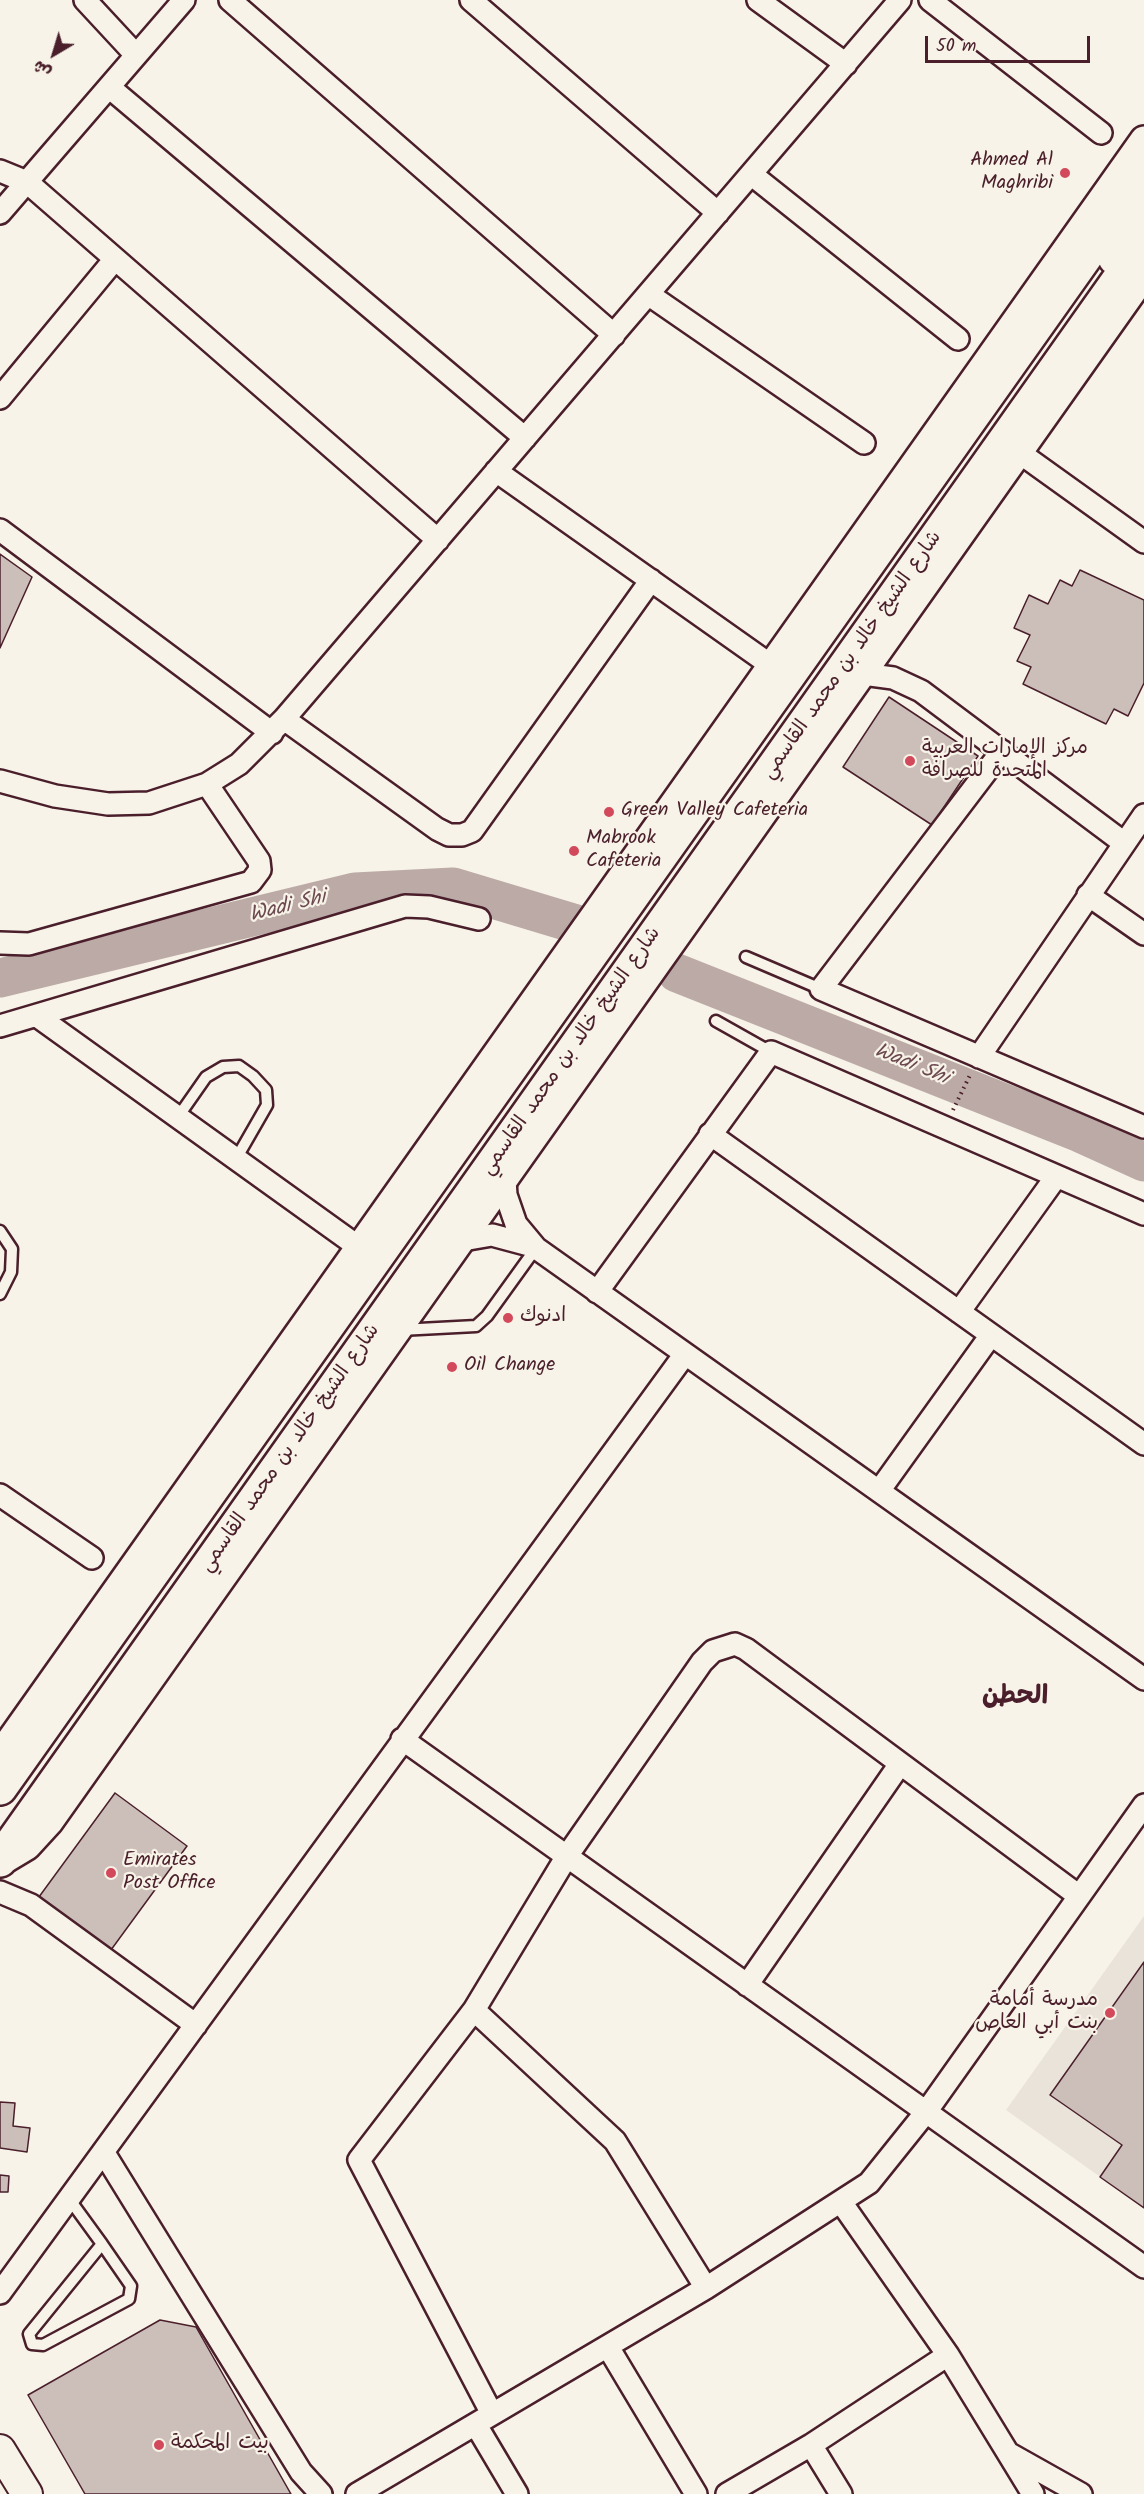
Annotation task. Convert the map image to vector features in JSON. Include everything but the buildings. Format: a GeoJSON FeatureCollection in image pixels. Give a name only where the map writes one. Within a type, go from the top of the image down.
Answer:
{"type":"FeatureCollection","features":[{"type":"Feature","properties":{"kind":"highway","name":"شارع الشيخ خالد بن محمد القاسمي"},"geometry":{"type":"LineString","coordinates":[[0,1788],[66,1680],[440,1152],[573,982],[637,892],[1028,322],[1144,174]]}},
{"type":"Feature","properties":{"kind":"highway"},"geometry":{"type":"LineString","coordinates":[[1044,397],[1050,363],[1062,334],[1144,216]]}},
{"type":"Feature","properties":{"kind":"highway","name":"شارع الشيخ خالد بن محمد القاسمي"},"geometry":{"type":"LineString","coordinates":[[0,1861],[282,1479],[584,1052],[604,1007],[1044,397],[1144,244]]}},
{"type":"Feature","properties":{"kind":"main road"},"geometry":{"type":"LineString","coordinates":[[0,2450],[27,2494]]}},
{"type":"Feature","properties":{"kind":"street"},"geometry":{"type":"LineString","coordinates":[[85,0],[136,55]]}},
{"type":"Feature","properties":{"kind":"street"},"geometry":{"type":"LineString","coordinates":[[0,213],[184,0]]}},
{"type":"Feature","properties":{"kind":"street"},"geometry":{"type":"LineString","coordinates":[[230,0],[614,335]]}},
{"type":"Feature","properties":{"kind":"street"},"geometry":{"type":"LineString","coordinates":[[471,0],[718,213]]}},
{"type":"Feature","properties":{"kind":"street"},"geometry":{"type":"LineString","coordinates":[[758,0],[846,64]]}},
{"type":"Feature","properties":{"kind":"street"},"geometry":{"type":"LineString","coordinates":[[0,781],[55,796],[108,804],[149,803],[207,784],[239,764],[278,726],[900,0]]}},
{"type":"Feature","properties":{"kind":"street"},"geometry":{"type":"LineString","coordinates":[[930,0],[1101,133]]}},
{"type":"Feature","properties":{"kind":"street"},"geometry":{"type":"LineString","coordinates":[[109,87],[525,438]]}},
{"type":"Feature","properties":{"kind":"street"},"geometry":{"type":"LineString","coordinates":[[0,1755],[66,1680],[360,1248],[440,1152],[772,666],[1028,322],[1144,140]]}},
{"type":"Feature","properties":{"kind":"street"},"geometry":{"type":"LineString","coordinates":[[0,171],[27,182],[438,540]]}},
{"type":"Feature","properties":{"kind":"street"},"geometry":{"type":"LineString","coordinates":[[751,174],[958,339]]}},
{"type":"Feature","properties":{"kind":"street"},"geometry":{"type":"LineString","coordinates":[[0,398],[115,259]]}},
{"type":"Feature","properties":{"kind":"street"},"geometry":{"type":"LineString","coordinates":[[282,1479],[399,1330],[506,1180],[584,1052],[863,674],[1020,453],[1044,397],[1144,275]]}},
{"type":"Feature","properties":{"kind":"street"},"geometry":{"type":"LineString","coordinates":[[648,294],[864,444]]}},
{"type":"Feature","properties":{"kind":"street"},"geometry":{"type":"LineString","coordinates":[[1020,453],[1144,542]]}},
{"type":"Feature","properties":{"kind":"street"},"geometry":{"type":"LineString","coordinates":[[496,471],[772,666]]}},
{"type":"Feature","properties":{"kind":"street"},"geometry":{"type":"LineString","coordinates":[[0,530],[278,726],[449,835],[462,835],[472,831],[651,580]]}},
{"type":"Feature","properties":{"kind":"street"},"geometry":{"type":"LineString","coordinates":[[863,674],[878,674],[908,683],[1124,843]]}},
{"type":"Feature","properties":{"kind":"street"},"geometry":{"type":"LineString","coordinates":[[1002,752],[821,989],[976,1062],[1144,1128]]}},
{"type":"Feature","properties":{"kind":"street"},"geometry":{"type":"LineString","coordinates":[[0,942],[15,945],[29,944],[251,882],[260,870],[259,861],[207,784]]}},
{"type":"Feature","properties":{"kind":"street"},"geometry":{"type":"LineString","coordinates":[[976,1062],[1144,815]]}},
{"type":"Feature","properties":{"kind":"street"},"geometry":{"type":"LineString","coordinates":[[1088,895],[1144,934]]}},
{"type":"Feature","properties":{"kind":"street"},"geometry":{"type":"LineString","coordinates":[[0,1026],[405,906],[429,907],[479,919]]}},
{"type":"Feature","properties":{"kind":"street"},"geometry":{"type":"LineString","coordinates":[[37,1016],[360,1248]]}},
{"type":"Feature","properties":{"kind":"street"},"geometry":{"type":"LineString","coordinates":[[597,1292],[771,1052],[1144,1214]]}},
{"type":"Feature","properties":{"kind":"street"},"geometry":{"type":"LineString","coordinates":[[710,1134],[1144,1444]]}},
{"type":"Feature","properties":{"kind":"street"},"geometry":{"type":"LineString","coordinates":[[959,1312],[1056,1177]]}},
{"type":"Feature","properties":{"kind":"street"},"geometry":{"type":"LineString","coordinates":[[506,1180],[510,1210],[520,1230],[536,1248],[1144,1679]]}},
{"type":"Feature","properties":{"kind":"street"},"geometry":{"type":"LineString","coordinates":[[463,1240],[492,1235],[515,1239],[536,1248]]}},
{"type":"Feature","properties":{"kind":"street"},"geometry":{"type":"LineString","coordinates":[[879,1491],[990,1335]]}},
{"type":"Feature","properties":{"kind":"street"},"geometry":{"type":"LineString","coordinates":[[0,2293],[685,1354]]}},
{"type":"Feature","properties":{"kind":"street"},"geometry":{"type":"LineString","coordinates":[[0,1495],[92,1558]]}},
{"type":"Feature","properties":{"kind":"street"},"geometry":{"type":"LineString","coordinates":[[517,2494],[484,2419],[359,2160],[474,2010],[567,1856],[702,1662],[713,1651],[725,1646],[735,1644],[746,1649],[1079,1896]]}},
{"type":"Feature","properties":{"kind":"street"},"geometry":{"type":"LineString","coordinates":[[402,1739],[1144,2267]]}},
{"type":"Feature","properties":{"kind":"street"},"geometry":{"type":"LineString","coordinates":[[747,1984],[900,1764]]}},
{"type":"Feature","properties":{"kind":"street"},"geometry":{"type":"LineString","coordinates":[[357,2494],[706,2288],[869,2183],[926,2112],[1144,1805]]}},
{"type":"Feature","properties":{"kind":"street"},"geometry":{"type":"LineString","coordinates":[[3,1897],[31,1905],[196,2025]]}},
{"type":"Feature","properties":{"kind":"street"},"geometry":{"type":"LineString","coordinates":[[474,2010],[615,2141],[706,2288]]}},
{"type":"Feature","properties":{"kind":"street"},"geometry":{"type":"LineString","coordinates":[[104,2153],[301,2472],[321,2494]]}},
{"type":"Feature","properties":{"kind":"street"},"geometry":{"type":"LineString","coordinates":[[841,2202],[948,2355],[1005,2452],[1033,2494]]}},
{"type":"Feature","properties":{"kind":"street"},"geometry":{"type":"LineString","coordinates":[[608,2347],[696,2494]]}},
{"type":"Feature","properties":{"kind":"street"},"geometry":{"type":"LineString","coordinates":[[727,2494],[811,2445],[948,2355]]}},
{"type":"Feature","properties":{"kind":"street"},"geometry":{"type":"LineString","coordinates":[[811,2445],[841,2494]]}},
{"type":"Feature","properties":{"kind":"street"},"geometry":{"type":"LineString","coordinates":[[1005,2452],[1081,2494]]}},
{"type":"Feature","properties":{"kind":"lane"},"geometry":{"type":"LineString","coordinates":[[746,957],[821,989]]}},
{"type":"Feature","properties":{"kind":"lane"},"geometry":{"type":"LineString","coordinates":[[716,1021],[771,1052]]}},
{"type":"Feature","properties":{"kind":"lane"},"geometry":{"type":"LineString","coordinates":[[178,1117],[206,1077],[223,1067],[239,1066],[253,1076],[266,1090],[267,1105],[236,1159]]}},
{"type":"Feature","properties":{"kind":"lane"},"geometry":{"type":"LineString","coordinates":[[0,1231],[12,1249],[11,1272],[0,1294]]}},
{"type":"Feature","properties":{"kind":"lane"},"geometry":{"type":"LineString","coordinates":[[399,1330],[476,1326],[487,1316],[536,1248]]}},
{"type":"Feature","properties":{"kind":"lane"},"geometry":{"type":"LineString","coordinates":[[70,2199],[102,2244],[131,2286],[129,2299],[43,2345],[32,2344],[29,2334],[102,2244]]}},
{"type":"Feature","properties":{"kind":"path"},"geometry":{"type":"LineString","coordinates":[[951,1114],[976,1062]]}},
{"type":"Feature","properties":{"kind":"shaded area","name":"مدرسة أمامة بنت أبي العاص"},"geometry":{"type":"Polygon","coordinates":[[[1144,1916],[1144,2208],[1006,2110],[1144,1916]]]}},
{"type":"Feature","properties":{"kind":"waterway","name":"Wadi Shi"},"geometry":{"type":"LineString","coordinates":[[0,978],[355,892],[453,887],[576,924]]}},
{"type":"Feature","properties":{"kind":"waterway","name":"Wadi Shi"},"geometry":{"type":"LineString","coordinates":[[677,973],[1080,1133],[1144,1162]]}},
{"type":"Feature","properties":{"kind":"place","name":"Ahmed Al Maghribi"},"geometry":{"type":"Point","coordinates":[1065,173]}},
{"type":"Feature","properties":{"kind":"place","name":"مركز الإمارات العربية المتحدة للصرافة"},"geometry":{"type":"Point","coordinates":[910,761]}},
{"type":"Feature","properties":{"kind":"place","name":"Green Valley Cafeteria"},"geometry":{"type":"Point","coordinates":[609,812]}},
{"type":"Feature","properties":{"kind":"place","name":"Mabrook Cafeteria"},"geometry":{"type":"Point","coordinates":[574,851]}},
{"type":"Feature","properties":{"kind":"place","name":"ادنوك"},"geometry":{"type":"Point","coordinates":[508,1318]}},
{"type":"Feature","properties":{"kind":"place","name":"Oil Change"},"geometry":{"type":"Point","coordinates":[452,1367]}},
{"type":"Feature","properties":{"kind":"place","name":"Emirates Post Office"},"geometry":{"type":"Point","coordinates":[111,1873]}},
{"type":"Feature","properties":{"kind":"place","name":"مدرسة أمامة بنت أبي العاص"},"geometry":{"type":"Point","coordinates":[1110,2013]}},
{"type":"Feature","properties":{"kind":"place","name":"بيت المحكمة"},"geometry":{"type":"Point","coordinates":[159,2445]}},
{"type":"Feature","properties":{"kind":"district","name":"الحطن"},"geometry":{"type":"Point","coordinates":[1015,1699]}}]}
